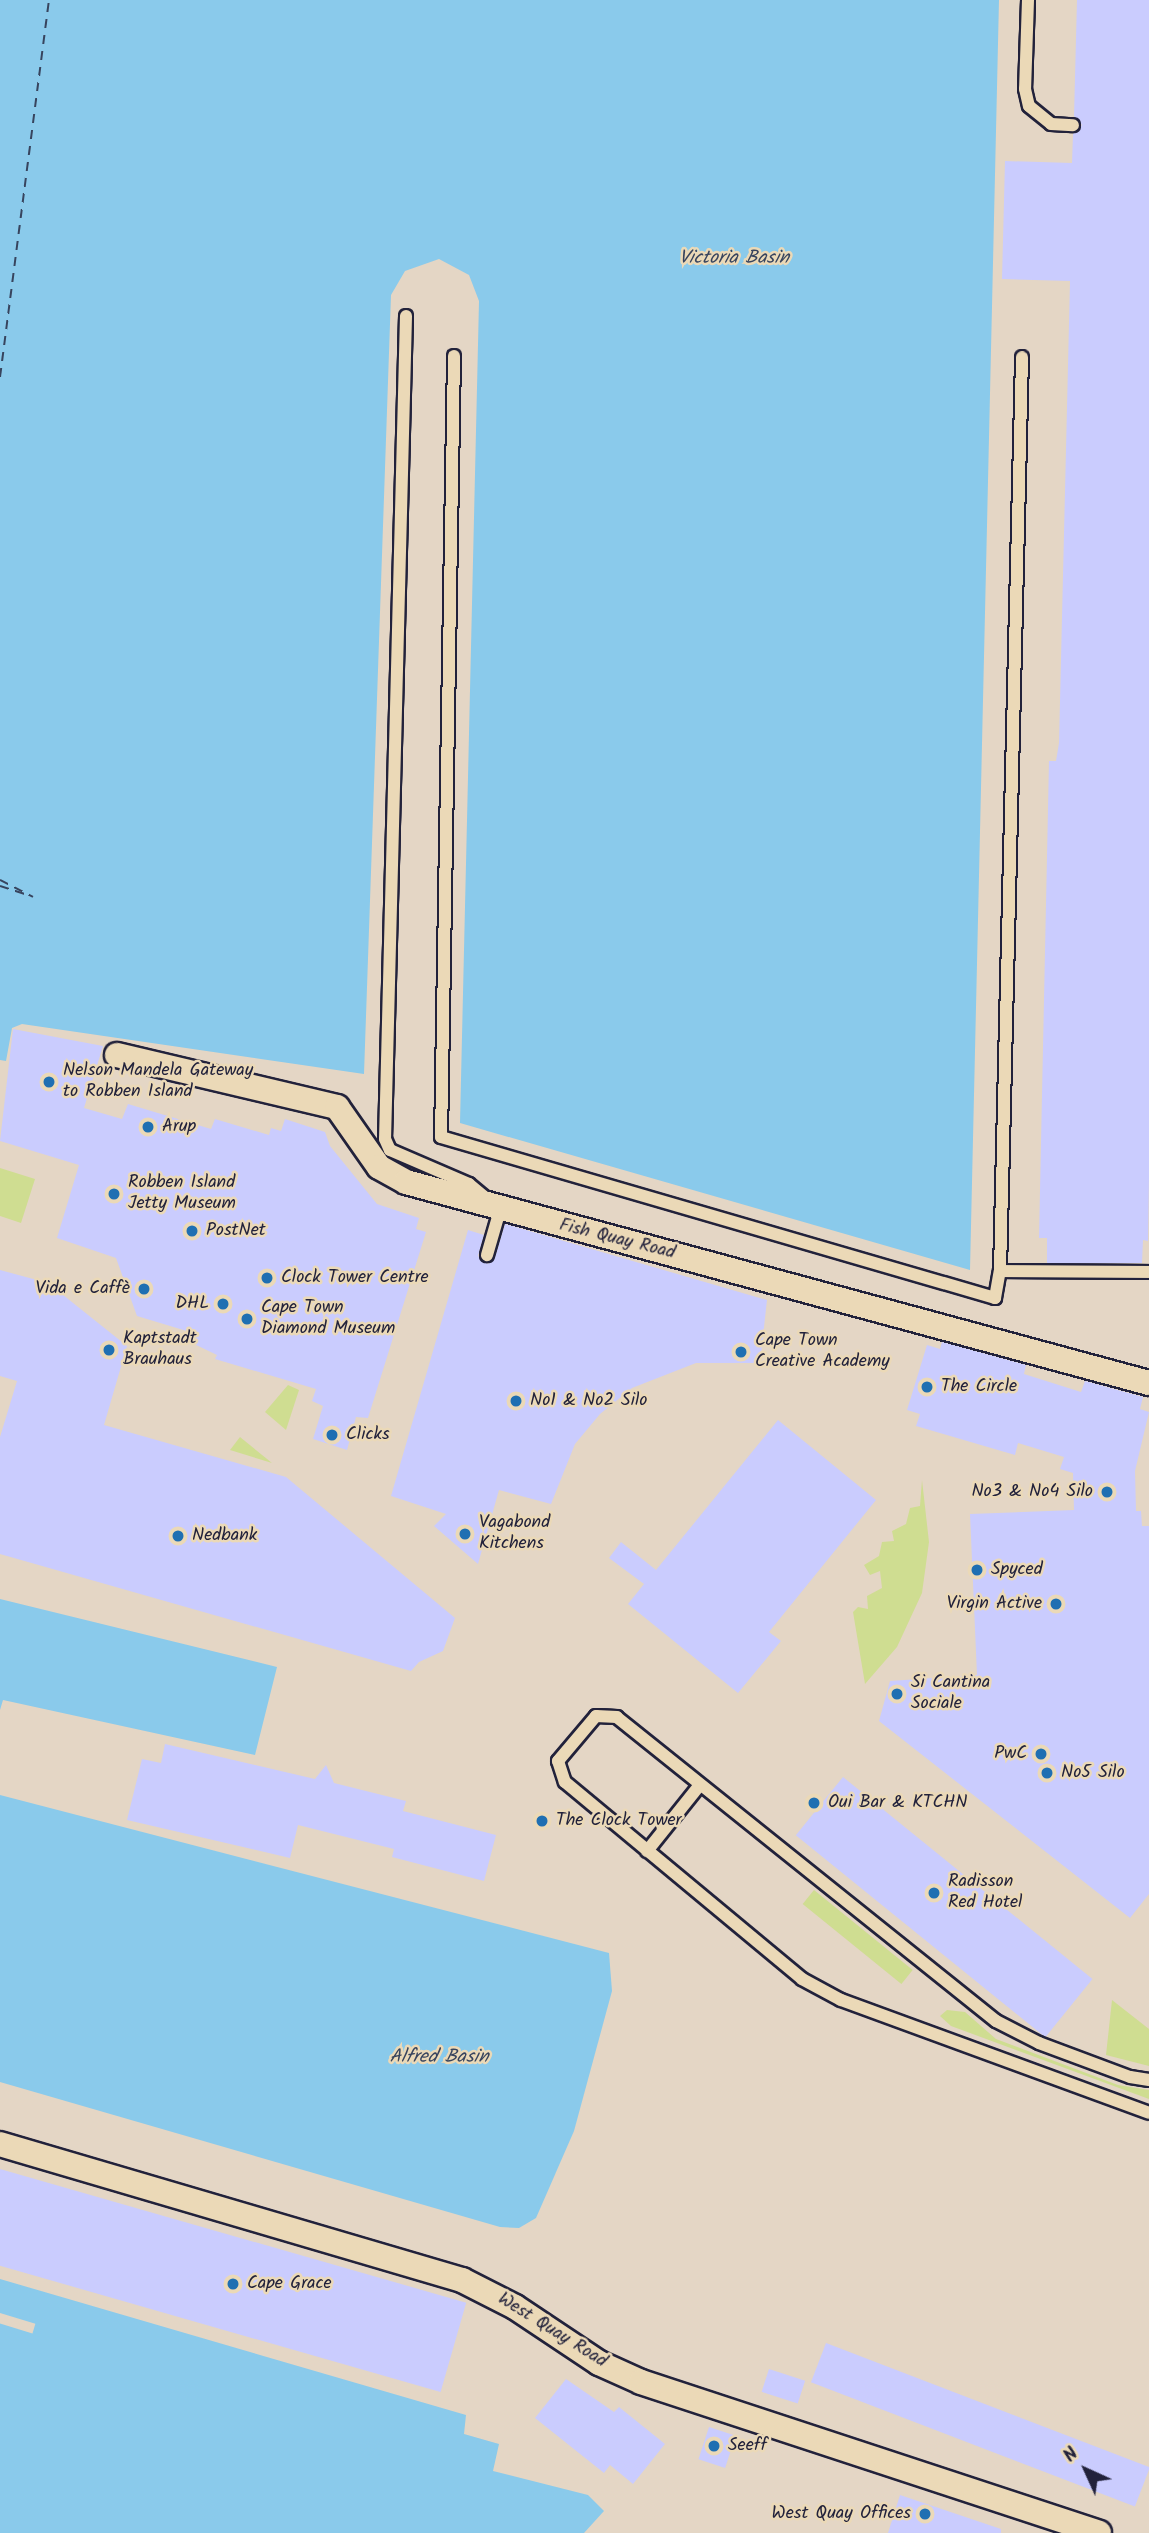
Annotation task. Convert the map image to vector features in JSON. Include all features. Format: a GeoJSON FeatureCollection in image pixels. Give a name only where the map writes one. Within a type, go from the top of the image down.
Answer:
{"type":"FeatureCollection","features":[{"type":"Feature","properties":{"kind":"street","name":"Fish Quay Road"},"geometry":{"type":"LineString","coordinates":[[117,1055],[337,1107],[379,1167],[406,1182],[500,1210],[863,1302],[1085,1368],[1149,1383]]}},
{"type":"Feature","properties":{"kind":"street","name":"West Quay Road"},"geometry":{"type":"LineString","coordinates":[[0,2144],[463,2280],[515,2307],[599,2363],[641,2382],[1099,2533]]}},
{"type":"Feature","properties":{"kind":"lane"},"geometry":{"type":"LineString","coordinates":[[1028,0],[1025,89],[1029,106],[1051,124],[1073,125]]}},
{"type":"Feature","properties":{"kind":"lane"},"geometry":{"type":"LineString","coordinates":[[406,316],[385,1139],[390,1150],[469,1184],[500,1210],[487,1255]]}},
{"type":"Feature","properties":{"kind":"lane"},"geometry":{"type":"LineString","coordinates":[[454,356],[441,1137],[995,1298],[1000,1271],[1022,358]]}},
{"type":"Feature","properties":{"kind":"lane"},"geometry":{"type":"LineString","coordinates":[[1000,1271],[1149,1272]]}},
{"type":"Feature","properties":{"kind":"lane"},"geometry":{"type":"LineString","coordinates":[[1149,2080],[1130,2077],[1039,2043],[996,2021],[611,1714],[596,1716],[558,1761],[561,1779],[802,1979],[841,2000],[1149,2113]]}},
{"type":"Feature","properties":{"kind":"lane"},"geometry":{"type":"LineString","coordinates":[[647,1851],[699,1786]]}},
{"type":"Feature","properties":{"kind":"green space"},"geometry":{"type":"Polygon","coordinates":[[[0,1168],[35,1179],[21,1223],[0,1216],[0,1168]]]}},
{"type":"Feature","properties":{"kind":"green space"},"geometry":{"type":"Polygon","coordinates":[[[288,1385],[299,1390],[286,1430],[265,1412],[288,1385]]]}},
{"type":"Feature","properties":{"kind":"green space"},"geometry":{"type":"Polygon","coordinates":[[[240,1437],[272,1463],[230,1450],[240,1437]]]}},
{"type":"Feature","properties":{"kind":"green space"},"geometry":{"type":"Polygon","coordinates":[[[922,1480],[929,1542],[922,1593],[897,1647],[865,1684],[853,1612],[858,1607],[868,1609],[867,1596],[882,1588],[880,1571],[870,1575],[864,1565],[879,1556],[882,1542],[894,1541],[892,1531],[906,1524],[910,1508],[920,1506],[922,1480]]]}},
{"type":"Feature","properties":{"kind":"green space"},"geometry":{"type":"Polygon","coordinates":[[[814,1890],[913,1970],[901,1984],[803,1904],[814,1890]]]}},
{"type":"Feature","properties":{"kind":"green space"},"geometry":{"type":"Polygon","coordinates":[[[1112,2000],[1149,2029],[1149,2066],[1106,2055],[1112,2000]]]}},
{"type":"Feature","properties":{"kind":"green space"},"geometry":{"type":"Polygon","coordinates":[[[947,2010],[965,2012],[996,2039],[1118,2085],[1149,2090],[1149,2099],[951,2026],[940,2016],[947,2010]]]}},
{"type":"Feature","properties":{"kind":"water","name":"Victoria Basin"},"geometry":{"type":"Polygon","coordinates":[[[0,0],[999,0],[970,1270],[460,1123],[479,301],[469,275],[439,259],[405,271],[391,295],[364,1074],[22,1024],[12,1028],[6,1061],[0,1060],[0,0]]]}},
{"type":"Feature","properties":{"kind":"water"},"geometry":{"type":"Polygon","coordinates":[[[0,1599],[277,1667],[255,1755],[3,1700],[0,1710],[0,1599]]]}},
{"type":"Feature","properties":{"kind":"water","name":"Alfred Basin"},"geometry":{"type":"Polygon","coordinates":[[[0,1795],[609,1953],[612,1991],[574,2131],[536,2218],[519,2228],[500,2227],[0,2082],[0,1795]]]}},
{"type":"Feature","properties":{"kind":"water"},"geometry":{"type":"Polygon","coordinates":[[[0,2279],[466,2415],[464,2434],[499,2444],[493,2471],[588,2495],[604,2511],[584,2533],[0,2533],[0,2279]]]}},
{"type":"Feature","properties":{"kind":"pier"},"geometry":{"type":"Polygon","coordinates":[[[0,2313],[35,2324],[32,2333],[0,2323],[0,2313]]]}},
{"type":"Feature","properties":{"kind":"building"},"geometry":{"type":"Polygon","coordinates":[[[1077,0],[1149,0],[1149,1177],[1148,1241],[1143,1240],[1142,1263],[1047,1263],[1047,1238],[1039,1238],[1049,761],[1056,761],[1059,743],[1070,281],[1002,279],[1005,161],[1072,163],[1073,134],[1082,125],[1074,116],[1077,0]]]}},
{"type":"Feature","properties":{"kind":"building","name":"Clock Tower Centre"},"geometry":{"type":"Polygon","coordinates":[[[13,1029],[103,1046],[84,1108],[122,1119],[128,1104],[211,1129],[215,1119],[269,1135],[271,1128],[281,1131],[285,1119],[325,1132],[330,1146],[377,1204],[419,1218],[416,1229],[426,1232],[368,1418],[356,1417],[347,1450],[313,1439],[323,1406],[312,1401],[316,1389],[215,1359],[217,1355],[190,1342],[190,1332],[137,1316],[116,1258],[57,1238],[79,1165],[0,1141],[13,1029]]]}},
{"type":"Feature","properties":{"kind":"building","name":"No1 & No2 Silo"},"geometry":{"type":"Polygon","coordinates":[[[505,1224],[767,1300],[760,1363],[696,1363],[632,1388],[600,1414],[575,1444],[551,1504],[499,1490],[478,1564],[434,1526],[446,1514],[391,1496],[468,1230],[484,1235],[478,1256],[488,1264],[495,1257],[505,1224]]]}},
{"type":"Feature","properties":{"kind":"building","name":"Nedbank"},"geometry":{"type":"Polygon","coordinates":[[[0,1270],[48,1283],[127,1346],[104,1425],[286,1477],[455,1618],[443,1651],[419,1662],[411,1671],[0,1554],[0,1437],[17,1381],[0,1376],[0,1270]]]}},
{"type":"Feature","properties":{"kind":"building"},"geometry":{"type":"Polygon","coordinates":[[[942,1342],[1026,1365],[1024,1374],[1081,1392],[1085,1381],[1143,1397],[1140,1409],[1149,1412],[1135,1471],[1136,1511],[1141,1511],[1142,1526],[1149,1526],[1149,1894],[1130,1918],[879,1721],[890,1681],[977,1675],[970,1514],[1074,1510],[1073,1473],[1060,1469],[1064,1457],[1018,1443],[1015,1455],[916,1426],[920,1414],[907,1410],[927,1345],[940,1349],[942,1342]]]}},
{"type":"Feature","properties":{"kind":"building"},"geometry":{"type":"Polygon","coordinates":[[[778,1420],[876,1500],[769,1632],[781,1641],[738,1693],[628,1604],[644,1584],[609,1558],[621,1542],[656,1570],[778,1420]]]}},
{"type":"Feature","properties":{"kind":"building"},"geometry":{"type":"Polygon","coordinates":[[[165,1744],[315,1779],[326,1765],[334,1783],[406,1801],[403,1811],[496,1835],[484,1881],[392,1857],[394,1849],[298,1825],[290,1858],[127,1820],[142,1759],[161,1763],[165,1744]]]}},
{"type":"Feature","properties":{"kind":"building","name":"Radisson Red Hotel"},"geometry":{"type":"Polygon","coordinates":[[[843,1777],[1092,1979],[1045,2037],[796,1835],[843,1777]]]}},
{"type":"Feature","properties":{"kind":"building","name":"Cape Grace"},"geometry":{"type":"Polygon","coordinates":[[[0,2169],[466,2303],[441,2392],[0,2266],[0,2169]]]}},
{"type":"Feature","properties":{"kind":"building"},"geometry":{"type":"Polygon","coordinates":[[[826,2343],[1149,2467],[1135,2507],[811,2382],[826,2343]]]}},
{"type":"Feature","properties":{"kind":"building"},"geometry":{"type":"Polygon","coordinates":[[[769,2369],[805,2381],[798,2404],[762,2392],[769,2369]]]}},
{"type":"Feature","properties":{"kind":"building"},"geometry":{"type":"Polygon","coordinates":[[[566,2379],[614,2412],[619,2407],[665,2444],[633,2484],[610,2465],[604,2473],[535,2418],[566,2379]]]}},
{"type":"Feature","properties":{"kind":"building"},"geometry":{"type":"Polygon","coordinates":[[[709,2427],[736,2436],[725,2468],[698,2459],[709,2427]]]}},
{"type":"Feature","properties":{"kind":"building","name":"West Quay Offices"},"geometry":{"type":"Polygon","coordinates":[[[900,2495],[1001,2529],[1001,2533],[888,2533],[900,2495]]]}},
{"type":"Feature","properties":{"kind":"ferry route"},"geometry":{"type":"LineString","coordinates":[[0,377],[49,0]]}},
{"type":"Feature","properties":{"kind":"ferry route"},"geometry":{"type":"LineString","coordinates":[[0,880],[33,897]]}},
{"type":"Feature","properties":{"kind":"ferry route"},"geometry":{"type":"LineString","coordinates":[[0,886],[25,894]]}},
{"type":"Feature","properties":{"kind":"place","name":"Nelson Mandela Gateway to Robben Island"},"geometry":{"type":"Point","coordinates":[49,1082]}},
{"type":"Feature","properties":{"kind":"place","name":"Arup"},"geometry":{"type":"Point","coordinates":[148,1127]}},
{"type":"Feature","properties":{"kind":"place","name":"Robben Island Jetty Museum"},"geometry":{"type":"Point","coordinates":[114,1194]}},
{"type":"Feature","properties":{"kind":"place","name":"PostNet"},"geometry":{"type":"Point","coordinates":[192,1231]}},
{"type":"Feature","properties":{"kind":"place","name":"Clock Tower Centre"},"geometry":{"type":"Point","coordinates":[267,1278]}},
{"type":"Feature","properties":{"kind":"place","name":"Vida e Caffè"},"geometry":{"type":"Point","coordinates":[144,1289]}},
{"type":"Feature","properties":{"kind":"place","name":"DHL"},"geometry":{"type":"Point","coordinates":[223,1304]}},
{"type":"Feature","properties":{"kind":"place","name":"Cape Town Diamond Museum"},"geometry":{"type":"Point","coordinates":[247,1319]}},
{"type":"Feature","properties":{"kind":"place","name":"Kaptstadt Brauhaus"},"geometry":{"type":"Point","coordinates":[109,1350]}},
{"type":"Feature","properties":{"kind":"place","name":"Cape Town Creative Academy"},"geometry":{"type":"Point","coordinates":[741,1352]}},
{"type":"Feature","properties":{"kind":"place","name":"The Circle"},"geometry":{"type":"Point","coordinates":[927,1387]}},
{"type":"Feature","properties":{"kind":"place","name":"No1 & No2 Silo"},"geometry":{"type":"Point","coordinates":[516,1401]}},
{"type":"Feature","properties":{"kind":"place","name":"Clicks"},"geometry":{"type":"Point","coordinates":[332,1435]}},
{"type":"Feature","properties":{"kind":"place","name":"No3 & No4 Silo"},"geometry":{"type":"Point","coordinates":[1107,1492]}},
{"type":"Feature","properties":{"kind":"place","name":"Vagabond Kitchens"},"geometry":{"type":"Point","coordinates":[465,1534]}},
{"type":"Feature","properties":{"kind":"place","name":"Nedbank"},"geometry":{"type":"Point","coordinates":[178,1536]}},
{"type":"Feature","properties":{"kind":"place","name":"Spyced"},"geometry":{"type":"Point","coordinates":[977,1570]}},
{"type":"Feature","properties":{"kind":"place","name":"Virgin Active"},"geometry":{"type":"Point","coordinates":[1056,1604]}},
{"type":"Feature","properties":{"kind":"place","name":"Si Cantina Sociale"},"geometry":{"type":"Point","coordinates":[897,1694]}},
{"type":"Feature","properties":{"kind":"place","name":"PwC"},"geometry":{"type":"Point","coordinates":[1041,1754]}},
{"type":"Feature","properties":{"kind":"place","name":"No5 Silo"},"geometry":{"type":"Point","coordinates":[1047,1773]}},
{"type":"Feature","properties":{"kind":"place","name":"Oui Bar & KTCHN"},"geometry":{"type":"Point","coordinates":[814,1803]}},
{"type":"Feature","properties":{"kind":"place","name":"The Clock Tower"},"geometry":{"type":"Point","coordinates":[542,1821]}},
{"type":"Feature","properties":{"kind":"place","name":"Radisson Red Hotel"},"geometry":{"type":"Point","coordinates":[934,1893]}},
{"type":"Feature","properties":{"kind":"place","name":"Cape Grace"},"geometry":{"type":"Point","coordinates":[233,2284]}},
{"type":"Feature","properties":{"kind":"place","name":"Seeff"},"geometry":{"type":"Point","coordinates":[714,2446]}},
{"type":"Feature","properties":{"kind":"place","name":"West Quay Offices"},"geometry":{"type":"Point","coordinates":[925,2514]}}]}
